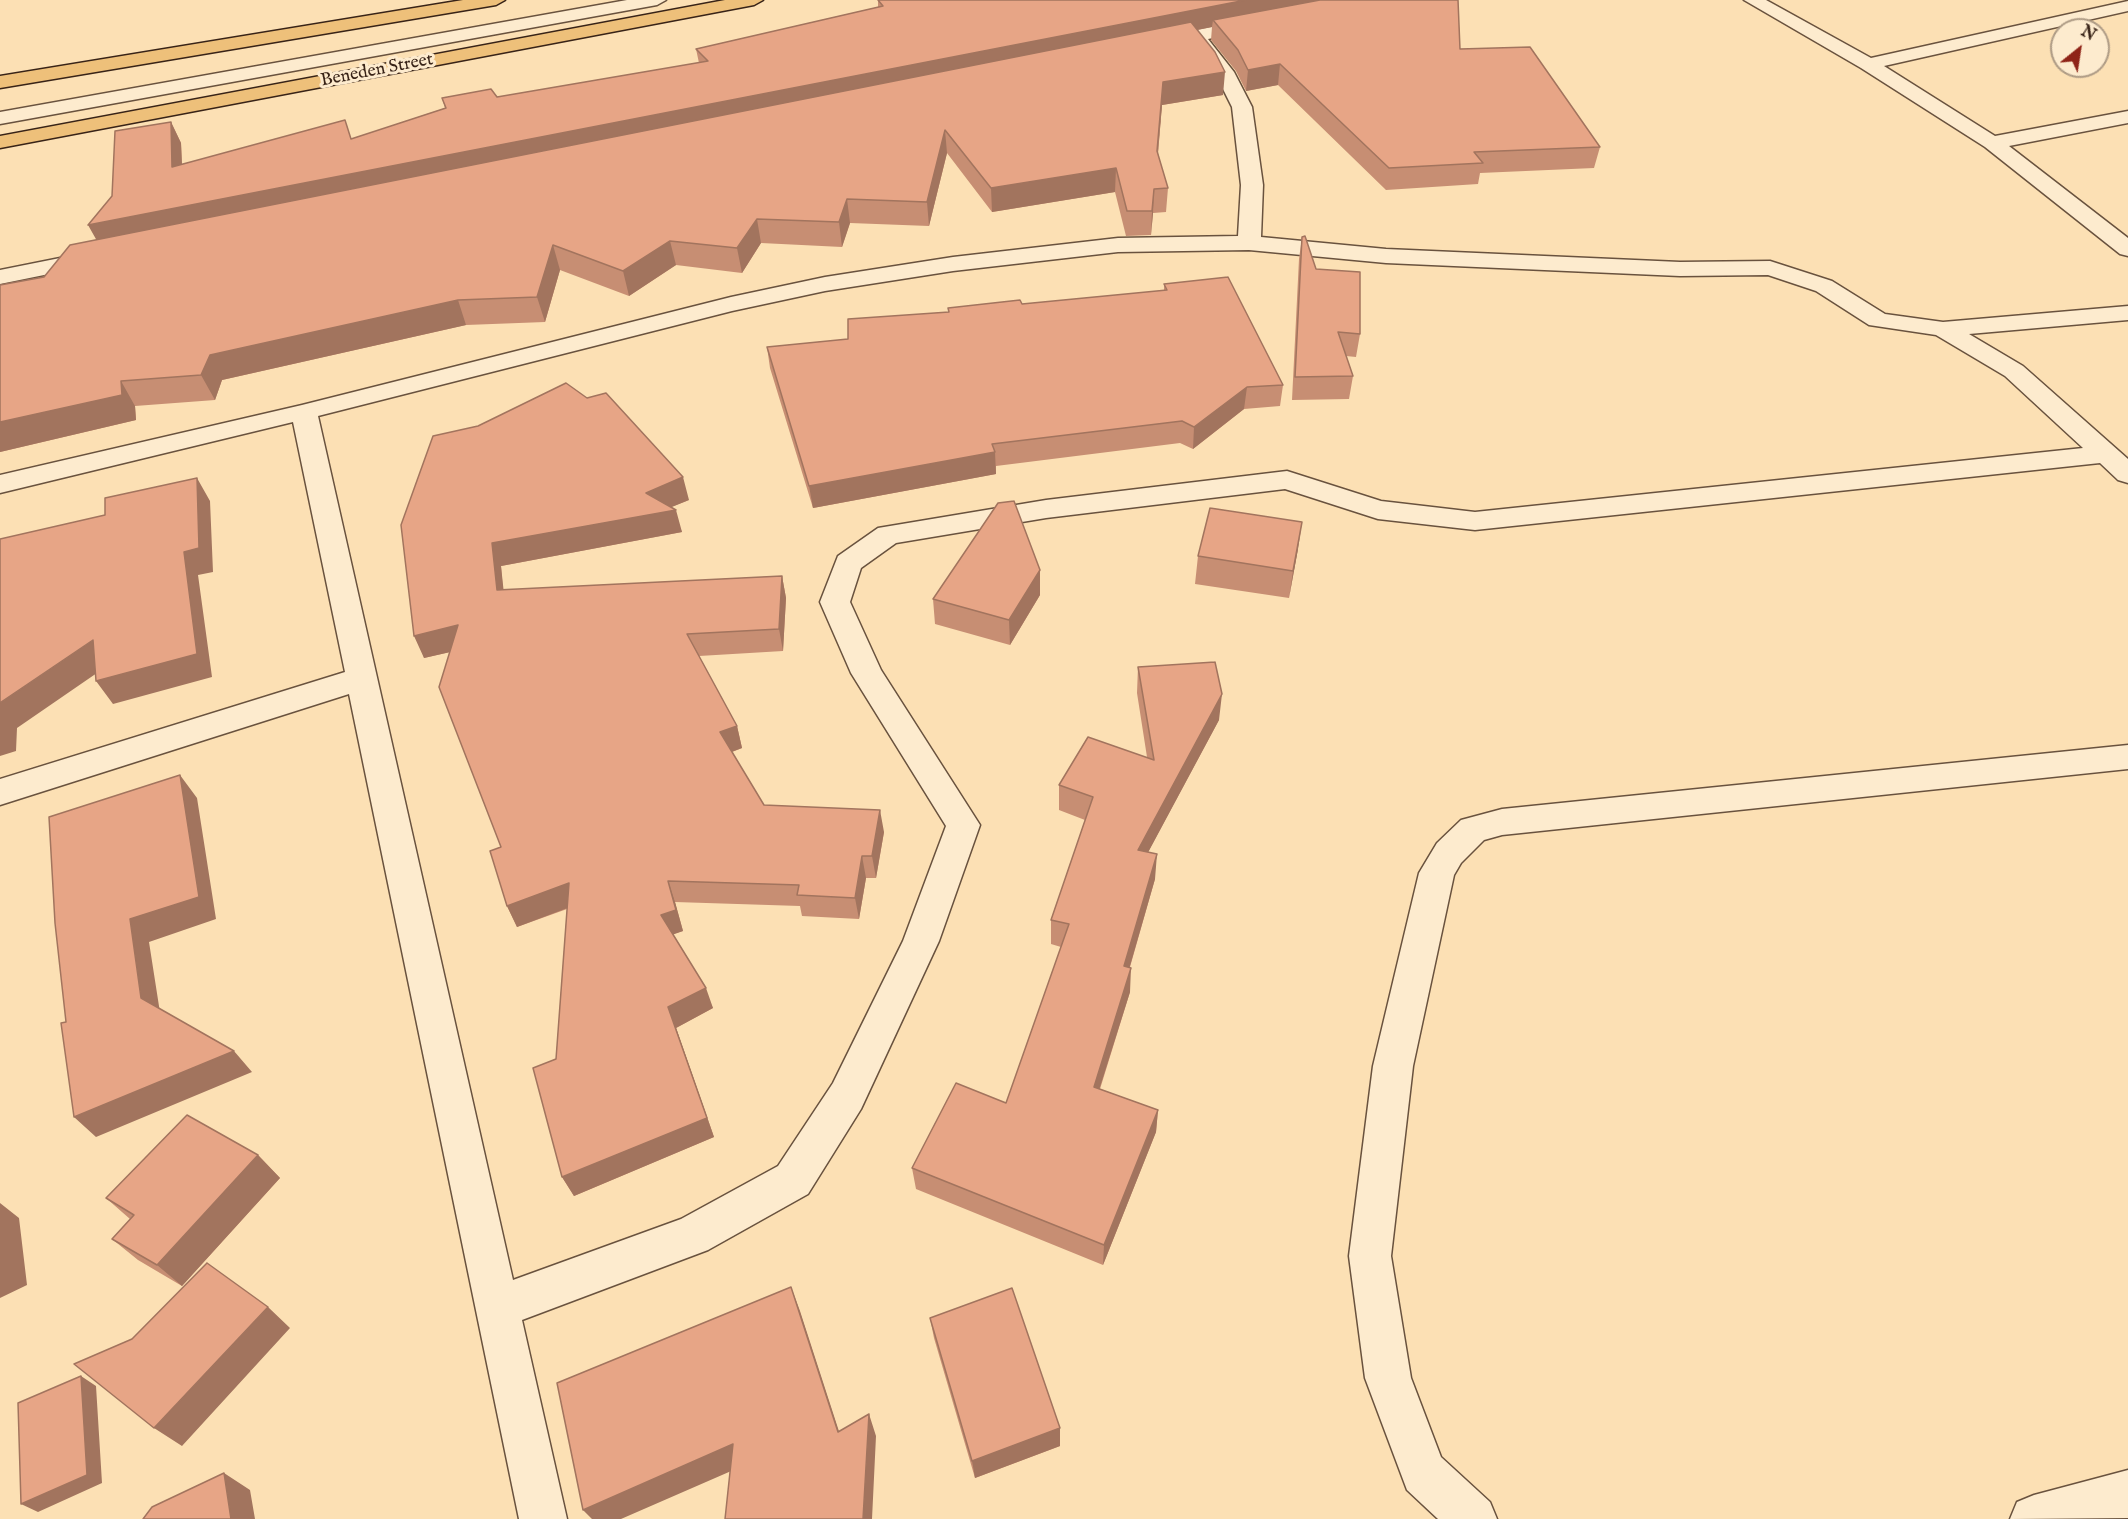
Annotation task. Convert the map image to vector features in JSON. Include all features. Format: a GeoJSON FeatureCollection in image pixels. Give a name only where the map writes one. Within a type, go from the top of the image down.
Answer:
{"type":"FeatureCollection","features":[{"type":"Feature","properties":{"kind":"main road"},"geometry":{"type":"LineString","coordinates":[[0,82],[496,0]]}},
{"type":"Feature","properties":{"kind":"main road","name":"Beneden Street"},"geometry":{"type":"LineString","coordinates":[[0,142],[754,0]]}},
{"type":"Feature","properties":{"kind":"street"},"geometry":{"type":"LineString","coordinates":[[0,101],[581,0]]}},
{"type":"Feature","properties":{"kind":"street"},"geometry":{"type":"LineString","coordinates":[[0,118],[657,0]]}},
{"type":"Feature","properties":{"kind":"street"},"geometry":{"type":"LineString","coordinates":[[1753,0],[1868,64],[1992,143],[2128,249]]}},
{"type":"Feature","properties":{"kind":"street"},"geometry":{"type":"LineString","coordinates":[[1868,64],[2128,6]]}},
{"type":"Feature","properties":{"kind":"street"},"geometry":{"type":"LineString","coordinates":[[1137,48],[1274,21]]}},
{"type":"Feature","properties":{"kind":"street"},"geometry":{"type":"LineString","coordinates":[[1195,36],[1224,72],[1242,107],[1252,185],[1249,243]]}},
{"type":"Feature","properties":{"kind":"street"},"geometry":{"type":"LineString","coordinates":[[1992,143],[2128,117]]}},
{"type":"Feature","properties":{"kind":"street"},"geometry":{"type":"LineString","coordinates":[[0,484],[304,412],[731,304],[825,284],[953,264],[1118,245],[1249,243],[1386,256],[1680,269],[1770,268],[1824,286],[1878,320],[1943,329],[2128,313]]}},
{"type":"Feature","properties":{"kind":"street"},"geometry":{"type":"LineString","coordinates":[[0,278],[117,254]]}},
{"type":"Feature","properties":{"kind":"street"},"geometry":{"type":"LineString","coordinates":[[1943,329],[2014,371],[2117,464]]}},
{"type":"Feature","properties":{"kind":"street"},"geometry":{"type":"LineString","coordinates":[[304,412],[543,1519]]}},
{"type":"Feature","properties":{"kind":"street"},"geometry":{"type":"LineString","coordinates":[[499,1307],[693,1235],[793,1180],[847,1096],[921,941],[963,825],[867,673],[835,602],[848,563],[888,535],[1046,509],[1287,480],[1378,510],[1475,521],[2117,464]]}},
{"type":"Feature","properties":{"kind":"street"},"geometry":{"type":"LineString","coordinates":[[0,792],[363,678]]}},
{"type":"Feature","properties":{"kind":"street"},"geometry":{"type":"LineString","coordinates":[[1473,1519],[1424,1473],[1388,1378],[1371,1257],[1393,1066],[1437,873],[1449,853],[1473,830],[1502,822],[2128,758]]}},
{"type":"Feature","properties":{"kind":"street"},"geometry":{"type":"LineString","coordinates":[[2034,1519],[2128,1494]]}},
{"type":"Feature","properties":{"kind":"building"},"geometry":{"type":"Polygon","coordinates":[[[878,0],[1246,0],[88,225],[112,196],[115,131],[171,122],[172,167],[345,120],[351,139],[446,108],[442,98],[491,89],[497,97],[708,61],[696,49],[883,6],[878,0]]]}},
{"type":"Feature","properties":{"kind":"building"},"geometry":{"type":"Polygon","coordinates":[[[1320,0],[1458,0],[1460,49],[1530,47],[1600,147],[1474,152],[1483,163],[1389,168],[1280,64],[1248,70],[1238,50],[1213,20],[1320,0]]]}},
{"type":"Feature","properties":{"kind":"building"},"geometry":{"type":"Polygon","coordinates":[[[1191,22],[1215,52],[1225,72],[1163,82],[1157,151],[1168,188],[1154,189],[1152,211],[1127,211],[1116,168],[991,188],[945,130],[927,202],[847,199],[839,222],[757,219],[737,248],[670,241],[623,271],[553,245],[537,297],[458,300],[210,355],[201,375],[121,381],[122,395],[0,422],[0,285],[44,277],[70,245],[1191,22]]]}},
{"type":"Feature","properties":{"kind":"building"},"geometry":{"type":"Polygon","coordinates":[[[1305,236],[1316,269],[1360,272],[1360,334],[1338,332],[1353,376],[1295,377],[1302,237],[1305,236]]]}},
{"type":"Feature","properties":{"kind":"building"},"geometry":{"type":"Polygon","coordinates":[[[1228,277],[1283,385],[1247,387],[1194,427],[1182,421],[992,444],[995,452],[809,486],[767,347],[848,339],[848,319],[949,312],[948,308],[1020,300],[1022,304],[1167,290],[1164,284],[1228,277]]]}},
{"type":"Feature","properties":{"kind":"building"},"geometry":{"type":"Polygon","coordinates":[[[566,383],[587,398],[606,393],[683,477],[646,493],[676,510],[492,543],[497,590],[782,576],[779,629],[687,634],[737,726],[720,732],[764,805],[880,810],[872,856],[862,856],[855,898],[797,895],[799,885],[668,881],[676,910],[661,915],[706,988],[668,1007],[707,1118],[562,1177],[533,1068],[556,1059],[569,883],[507,906],[490,851],[501,847],[439,687],[458,625],[414,636],[401,525],[433,436],[478,426],[566,383]]]}},
{"type":"Feature","properties":{"kind":"building"},"geometry":{"type":"Polygon","coordinates":[[[197,478],[199,548],[184,552],[197,654],[96,681],[93,640],[0,703],[0,539],[105,515],[105,498],[197,478]]]}},
{"type":"Feature","properties":{"kind":"building"},"geometry":{"type":"Polygon","coordinates":[[[1014,501],[1040,570],[1009,620],[933,599],[998,503],[1014,501]]]}},
{"type":"Feature","properties":{"kind":"building"},"geometry":{"type":"Polygon","coordinates":[[[1210,508],[1302,522],[1293,571],[1198,556],[1210,508]]]}},
{"type":"Feature","properties":{"kind":"building"},"geometry":{"type":"Polygon","coordinates":[[[1215,662],[1222,694],[1138,850],[1157,854],[1124,966],[1131,968],[1094,1087],[1158,1110],[1104,1245],[912,1168],[956,1083],[1006,1103],[1069,924],[1051,920],[1093,797],[1059,785],[1088,737],[1154,760],[1138,667],[1215,662]]]}},
{"type":"Feature","properties":{"kind":"building"},"geometry":{"type":"Polygon","coordinates":[[[180,775],[199,897],[130,919],[141,998],[234,1051],[74,1117],[61,1023],[66,1022],[55,923],[49,817],[180,775]]]}},
{"type":"Feature","properties":{"kind":"building"},"geometry":{"type":"Polygon","coordinates":[[[187,1115],[258,1155],[157,1265],[112,1239],[134,1215],[106,1198],[187,1115]]]}},
{"type":"Feature","properties":{"kind":"building"},"geometry":{"type":"Polygon","coordinates":[[[207,1263],[268,1307],[154,1428],[74,1364],[132,1339],[207,1263]]]}},
{"type":"Feature","properties":{"kind":"building"},"geometry":{"type":"Polygon","coordinates":[[[791,1287],[838,1432],[869,1414],[863,1519],[725,1519],[733,1444],[583,1510],[557,1383],[791,1287]]]}},
{"type":"Feature","properties":{"kind":"building"},"geometry":{"type":"Polygon","coordinates":[[[1012,1288],[1060,1428],[972,1461],[930,1318],[1012,1288]]]}},
{"type":"Feature","properties":{"kind":"building"},"geometry":{"type":"Polygon","coordinates":[[[81,1376],[87,1475],[21,1504],[18,1403],[81,1376]]]}},
{"type":"Feature","properties":{"kind":"building"},"geometry":{"type":"Polygon","coordinates":[[[224,1473],[231,1519],[143,1519],[152,1507],[224,1473]]]}}]}
